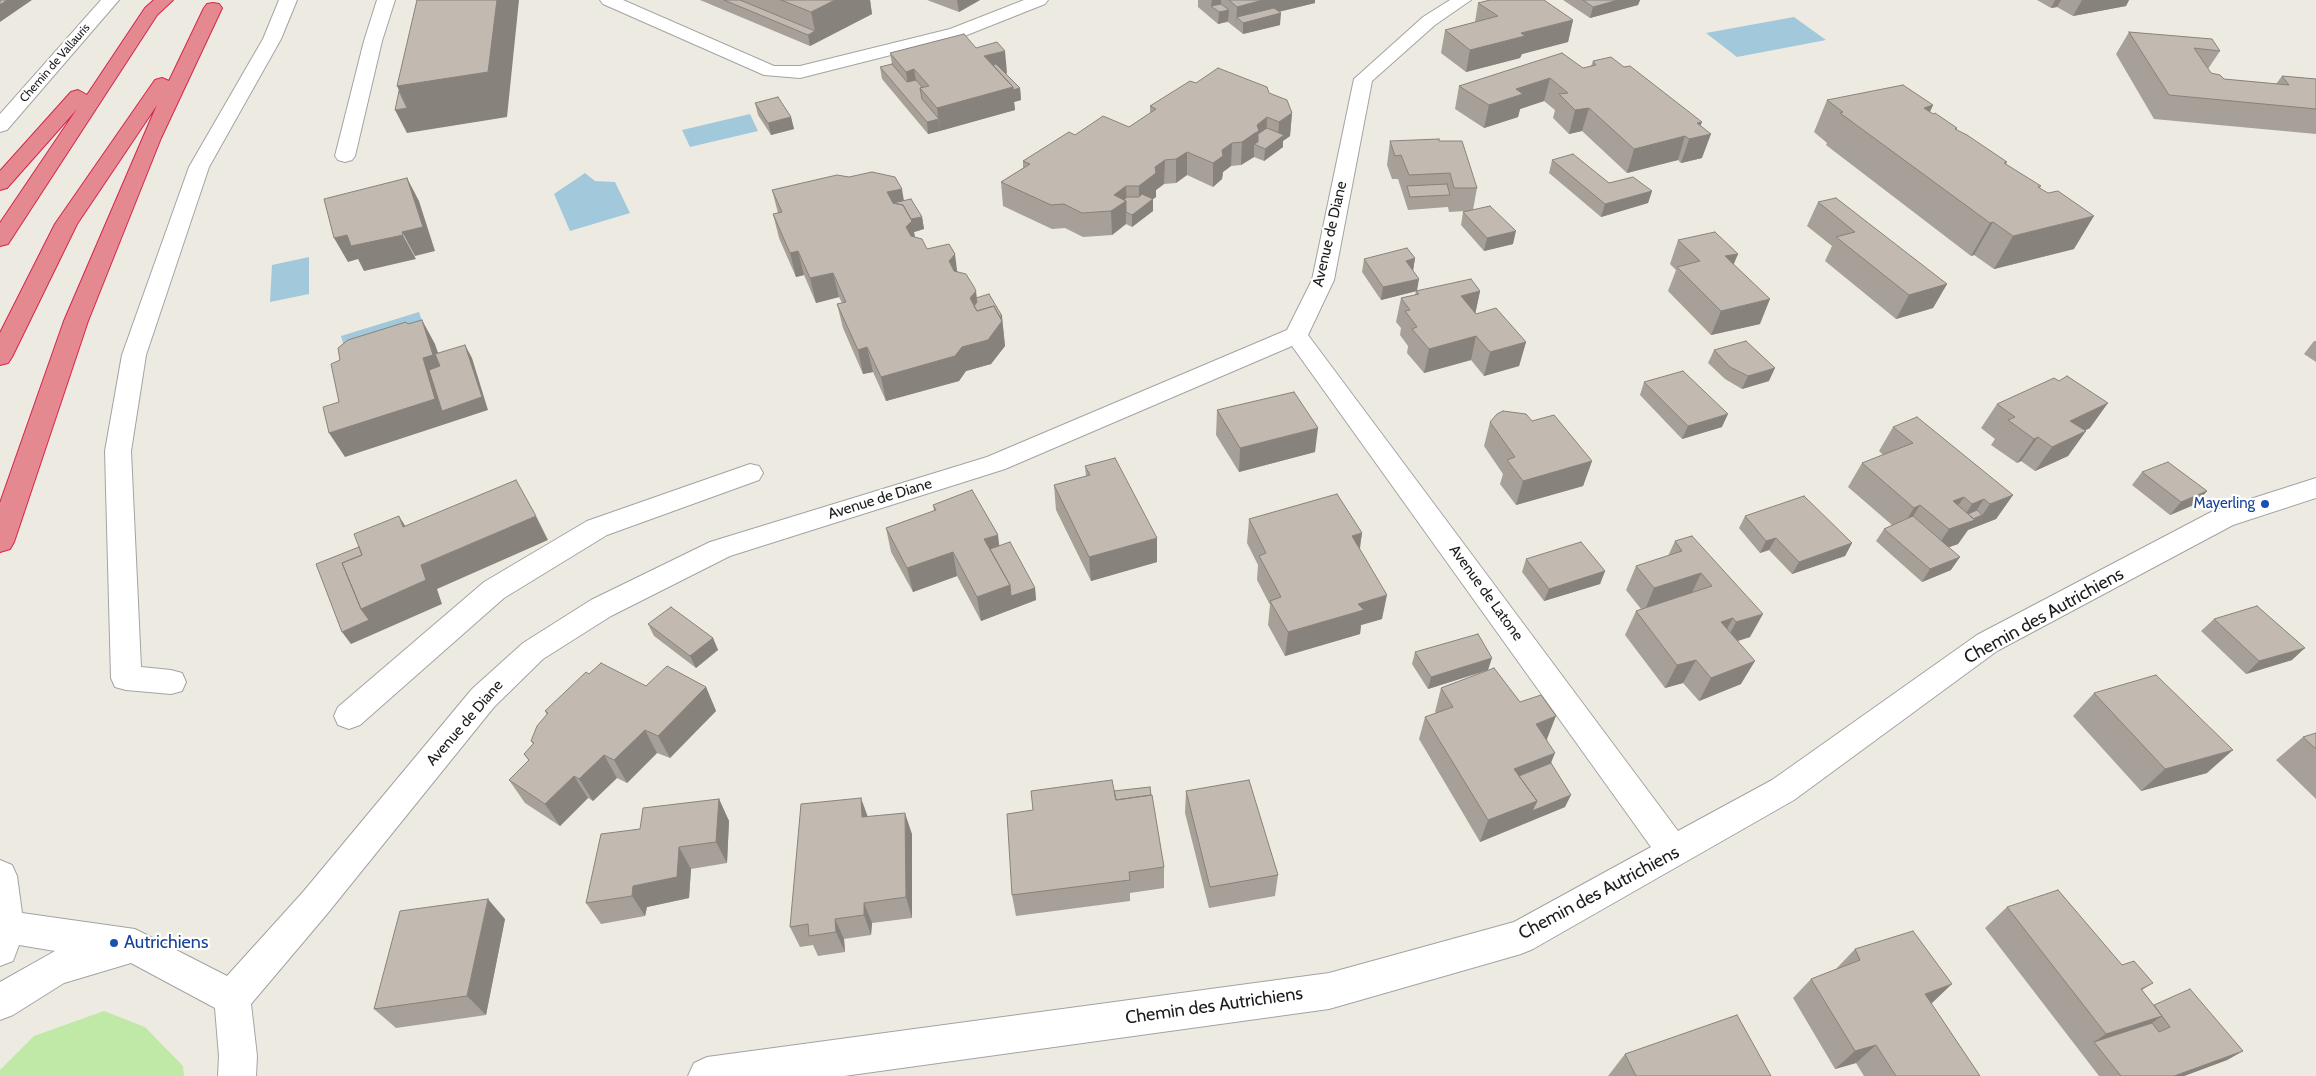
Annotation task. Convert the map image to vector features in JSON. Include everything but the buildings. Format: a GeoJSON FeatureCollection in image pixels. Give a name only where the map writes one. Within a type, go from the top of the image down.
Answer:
{"type":"FeatureCollection","features":[{"type":"Feature","properties":{"kind":"highway"},"geometry":{"type":"LineString","coordinates":[[0,357],[66,224],[216,4]]}},
{"type":"Feature","properties":{"kind":"highway"},"geometry":{"type":"LineString","coordinates":[[0,542],[76,321],[151,138],[216,4]]}},
{"type":"Feature","properties":{"kind":"highway"},"geometry":{"type":"LineString","coordinates":[[0,184],[158,6]]}},
{"type":"Feature","properties":{"kind":"highway"},"geometry":{"type":"LineString","coordinates":[[0,239],[158,6]]}},
{"type":"Feature","properties":{"kind":"street","name":"Chemin de Vallauris"},"geometry":{"type":"LineString","coordinates":[[0,126],[110,0]]}},
{"type":"Feature","properties":{"kind":"street"},"geometry":{"type":"LineString","coordinates":[[170,682],[126,678],[118,452],[134,355],[199,167],[272,39],[288,0]]}},
{"type":"Feature","properties":{"kind":"street"},"geometry":{"type":"LineString","coordinates":[[345,156],[373,41],[386,0]]}},
{"type":"Feature","properties":{"kind":"street"},"geometry":{"type":"LineString","coordinates":[[609,0],[771,70],[800,72],[956,33],[1039,0]]}},
{"type":"Feature","properties":{"kind":"street","name":"Avenue de Diane"},"geometry":{"type":"LineString","coordinates":[[232,998],[316,902],[483,698],[533,651],[602,608],[720,549],[996,462],[1296,335],[1323,280],[1364,79],[1428,20],[1462,0]]}},
{"type":"Feature","properties":{"kind":"street","name":"Avenue de Latone"},"geometry":{"type":"LineString","coordinates":[[1296,335],[1674,852]]}},
{"type":"Feature","properties":{"kind":"street"},"geometry":{"type":"LineString","coordinates":[[349,716],[494,590],[597,528],[750,473]]}},
{"type":"Feature","properties":{"kind":"street","name":"Chemin des Autrichiens"},"geometry":{"type":"LineString","coordinates":[[707,1076],[1329,990],[1521,937],[1783,790],[1987,643],[2223,518],[2316,488]]}},
{"type":"Feature","properties":{"kind":"street"},"geometry":{"type":"LineString","coordinates":[[0,876],[3,938],[135,946],[232,998],[238,1056],[237,1076]]}},
{"type":"Feature","properties":{"kind":"street"},"geometry":{"type":"LineString","coordinates":[[0,1002],[56,968],[135,946]]}},
{"type":"Feature","properties":{"kind":"green space"},"geometry":{"type":"Polygon","coordinates":[[[104,1011],[145,1027],[183,1066],[184,1076],[0,1076],[0,1070],[34,1036],[104,1011]]]}},
{"type":"Feature","properties":{"kind":"water"},"geometry":{"type":"Polygon","coordinates":[[[1794,17],[1826,40],[1737,57],[1706,33],[1794,17]]]}},
{"type":"Feature","properties":{"kind":"water"},"geometry":{"type":"Polygon","coordinates":[[[750,114],[758,131],[690,147],[682,130],[750,114]]]}},
{"type":"Feature","properties":{"kind":"water"},"geometry":{"type":"Polygon","coordinates":[[[585,173],[595,181],[615,182],[630,213],[570,231],[554,194],[585,173]]]}},
{"type":"Feature","properties":{"kind":"water"},"geometry":{"type":"Polygon","coordinates":[[[309,257],[309,294],[270,302],[272,265],[309,257]]]}},
{"type":"Feature","properties":{"kind":"water"},"geometry":{"type":"Polygon","coordinates":[[[419,312],[425,330],[346,355],[341,336],[419,312]]]}},
{"type":"Feature","properties":{"kind":"place","name":"Mayerling"},"geometry":{"type":"Point","coordinates":[2265,504]}},
{"type":"Feature","properties":{"kind":"place","name":"Autrichiens"},"geometry":{"type":"Point","coordinates":[114,943]}}]}
